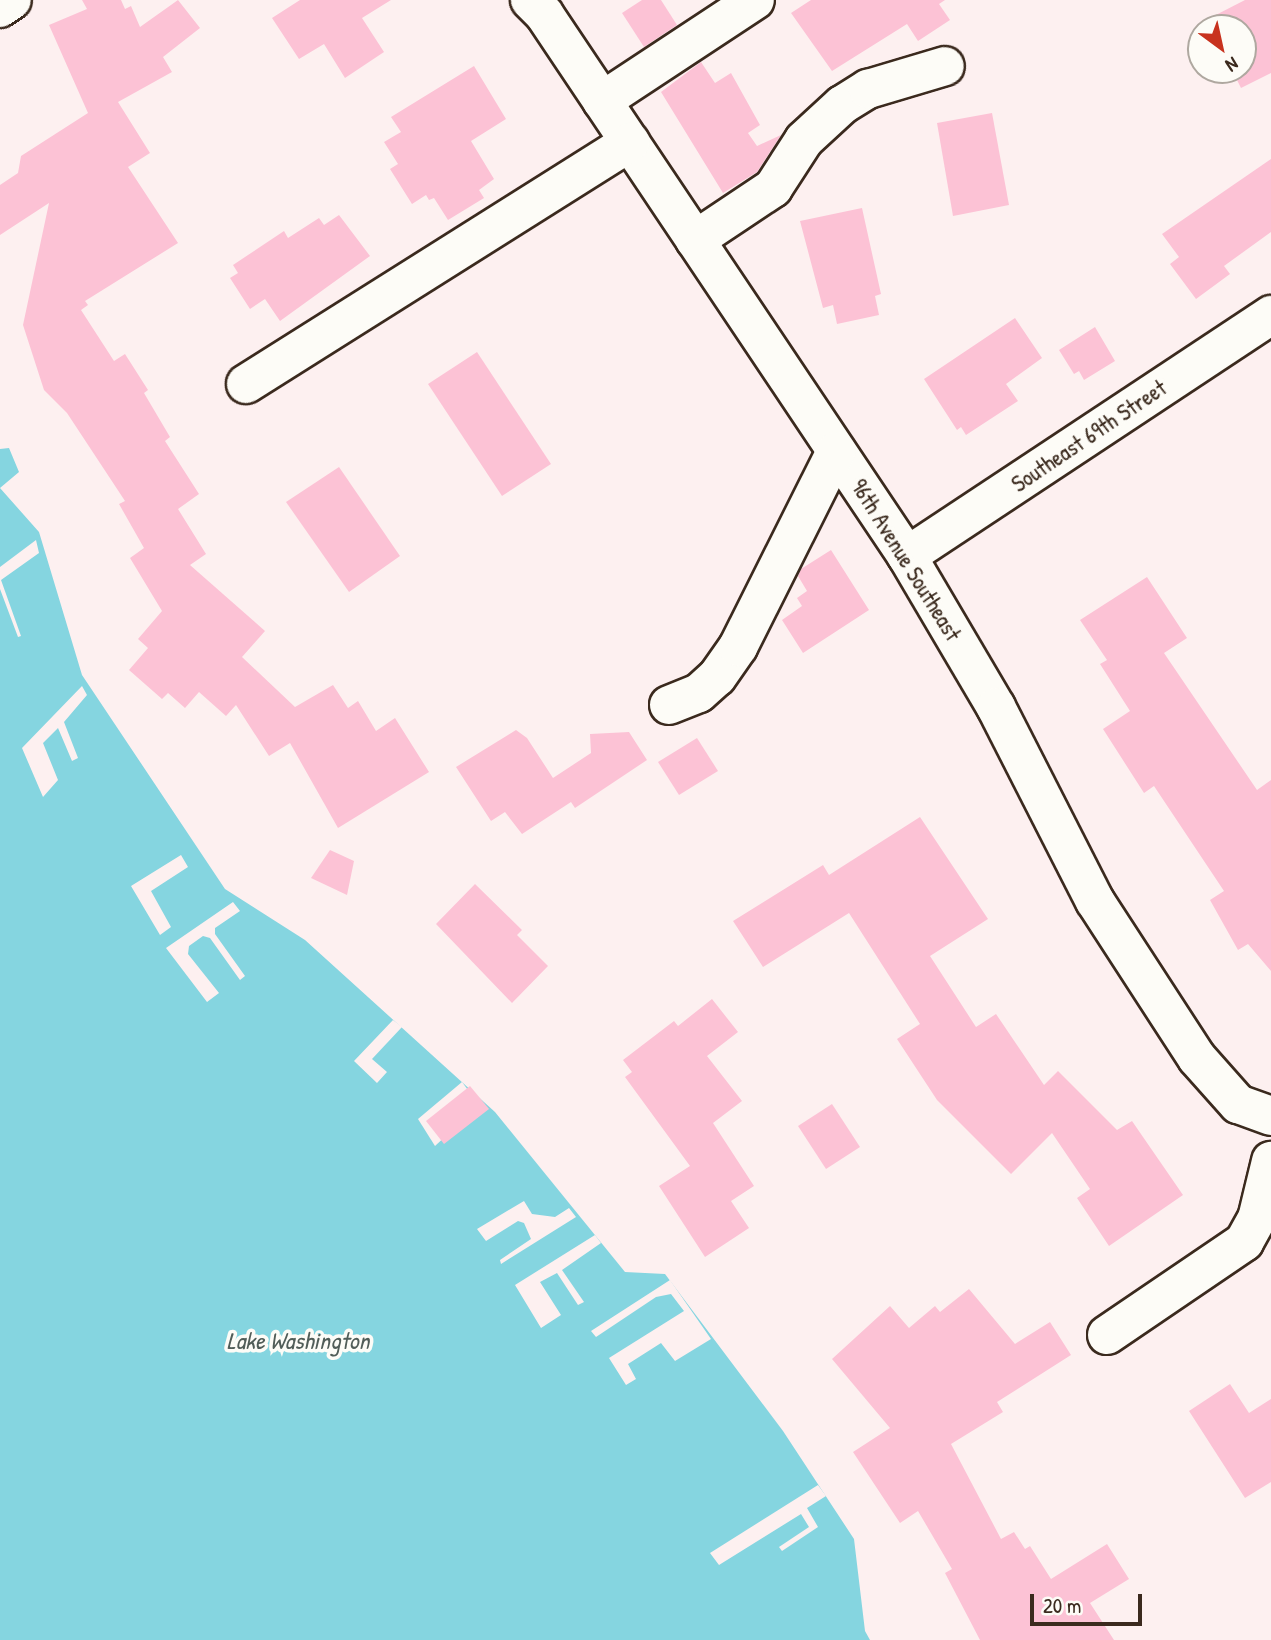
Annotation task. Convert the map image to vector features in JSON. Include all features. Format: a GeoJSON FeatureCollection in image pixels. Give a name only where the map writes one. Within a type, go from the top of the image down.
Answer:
{"type":"FeatureCollection","features":[{"type":"Feature","properties":{"kind":"street"},"geometry":{"type":"LineString","coordinates":[[0,8],[12,0]]}},
{"type":"Feature","properties":{"kind":"street","name":"96th Avenue Southeast"},"geometry":{"type":"LineString","coordinates":[[530,0],[544,14],[907,556],[996,707],[1095,901],[1168,1013],[1217,1084],[1238,1104],[1271,1116]]}},
{"type":"Feature","properties":{"kind":"street"},"geometry":{"type":"LineString","coordinates":[[602,101],[755,0]]}},
{"type":"Feature","properties":{"kind":"street"},"geometry":{"type":"LineString","coordinates":[[695,240],[774,188],[804,140],[842,105],[868,89],[946,66]]}},
{"type":"Feature","properties":{"kind":"street"},"geometry":{"type":"LineString","coordinates":[[246,384],[630,142]]}},
{"type":"Feature","properties":{"kind":"street","name":"Southeast 69th Street"},"geometry":{"type":"LineString","coordinates":[[907,556],[1271,315]]}},
{"type":"Feature","properties":{"kind":"street"},"geometry":{"type":"LineString","coordinates":[[669,705],[699,693],[717,677],[738,647],[836,451]]}},
{"type":"Feature","properties":{"kind":"street"},"geometry":{"type":"LineString","coordinates":[[1107,1335],[1244,1242],[1257,1219],[1271,1161]]}},
{"type":"Feature","properties":{"kind":"water"},"geometry":{"type":"Polygon","coordinates":[[[9,448],[19,472],[0,488],[0,449],[9,448]]]}},
{"type":"Feature","properties":{"kind":"water","name":"Lake Washington"},"geometry":{"type":"Polygon","coordinates":[[[0,488],[39,532],[82,675],[225,889],[305,940],[495,1112],[625,1272],[665,1274],[783,1431],[854,1539],[865,1631],[870,1640],[0,1640],[0,488]]]}},
{"type":"Feature","properties":{"kind":"pier"},"geometry":{"type":"Polygon","coordinates":[[[36,540],[39,553],[1,580],[21,636],[18,637],[0,589],[0,567],[36,540]]]}},
{"type":"Feature","properties":{"kind":"pier"},"geometry":{"type":"Polygon","coordinates":[[[82,686],[87,695],[64,722],[78,758],[72,761],[58,728],[43,743],[58,780],[43,797],[22,748],[82,686]]]}},
{"type":"Feature","properties":{"kind":"pier"},"geometry":{"type":"Polygon","coordinates":[[[181,855],[188,867],[151,891],[171,927],[160,935],[131,886],[181,855]]]}},
{"type":"Feature","properties":{"kind":"pier"},"geometry":{"type":"Polygon","coordinates":[[[233,902],[240,911],[215,928],[215,934],[245,976],[240,980],[210,938],[203,936],[189,946],[188,954],[219,993],[207,1002],[166,948],[233,902]]]}},
{"type":"Feature","properties":{"kind":"pier"},"geometry":{"type":"Polygon","coordinates":[[[393,1020],[402,1027],[372,1059],[387,1072],[377,1083],[354,1061],[393,1020]]]}},
{"type":"Feature","properties":{"kind":"pier"},"geometry":{"type":"Polygon","coordinates":[[[462,1082],[479,1105],[435,1146],[418,1119],[462,1082]]]}},
{"type":"Feature","properties":{"kind":"pier"},"geometry":{"type":"Polygon","coordinates":[[[524,1201],[532,1214],[555,1217],[569,1208],[576,1217],[501,1264],[500,1260],[531,1239],[524,1223],[518,1221],[486,1241],[477,1229],[524,1201]]]}},
{"type":"Feature","properties":{"kind":"pier"},"geometry":{"type":"Polygon","coordinates":[[[595,1235],[601,1243],[562,1270],[584,1302],[578,1305],[557,1273],[540,1282],[561,1315],[541,1328],[515,1285],[595,1235]]]}},
{"type":"Feature","properties":{"kind":"pier"},"geometry":{"type":"Polygon","coordinates":[[[670,1280],[711,1339],[675,1361],[661,1343],[628,1364],[636,1379],[626,1385],[609,1358],[684,1311],[671,1294],[656,1297],[596,1337],[591,1331],[670,1280]]]}},
{"type":"Feature","properties":{"kind":"pier"},"geometry":{"type":"Polygon","coordinates":[[[818,1485],[826,1496],[807,1508],[818,1527],[782,1551],[779,1547],[809,1527],[801,1514],[719,1565],[710,1553],[818,1485]]]}},
{"type":"Feature","properties":{"kind":"building"},"geometry":{"type":"Polygon","coordinates":[[[82,0],[121,0],[125,9],[131,6],[140,27],[178,0],[200,28],[163,57],[172,72],[118,102],[150,153],[128,167],[178,243],[85,301],[88,305],[81,310],[114,361],[125,354],[148,390],[144,393],[170,437],[165,441],[199,494],[178,509],[206,554],[190,565],[265,631],[242,657],[295,707],[333,685],[348,708],[358,701],[376,731],[395,718],[429,772],[338,828],[290,743],[269,756],[236,705],[226,716],[199,692],[185,708],[168,693],[162,699],[129,670],[148,648],[138,639],[162,611],[130,558],[144,548],[119,504],[125,501],[67,413],[44,390],[23,325],[49,203],[0,235],[0,185],[18,173],[21,156],[88,113],[49,25],[87,9],[82,0]]]}},
{"type":"Feature","properties":{"kind":"building"},"geometry":{"type":"Polygon","coordinates":[[[300,0],[391,0],[362,18],[384,52],[345,78],[324,44],[299,59],[272,18],[300,0]]]}},
{"type":"Feature","properties":{"kind":"building"},"geometry":{"type":"Polygon","coordinates":[[[642,0],[661,0],[677,25],[644,47],[622,13],[642,0]]]}},
{"type":"Feature","properties":{"kind":"building"},"geometry":{"type":"Polygon","coordinates":[[[811,0],[945,0],[939,4],[950,20],[918,41],[907,24],[832,71],[791,13],[811,0]]]}},
{"type":"Feature","properties":{"kind":"building"},"geometry":{"type":"Polygon","coordinates":[[[1245,0],[1271,0],[1271,73],[1257,80],[1257,14],[1218,14],[1245,0]]]}},
{"type":"Feature","properties":{"kind":"building"},"geometry":{"type":"Polygon","coordinates":[[[701,62],[715,83],[731,73],[760,125],[748,133],[757,146],[781,135],[757,172],[723,193],[661,92],[701,62]]]}},
{"type":"Feature","properties":{"kind":"building"},"geometry":{"type":"Polygon","coordinates":[[[474,66],[506,119],[471,141],[494,179],[479,190],[484,198],[448,220],[434,198],[429,200],[426,195],[412,204],[390,169],[398,164],[384,142],[401,132],[391,117],[474,66]]]}},
{"type":"Feature","properties":{"kind":"building"},"geometry":{"type":"Polygon","coordinates":[[[992,113],[1009,205],[953,216],[937,123],[992,113]]]}},
{"type":"Feature","properties":{"kind":"building"},"geometry":{"type":"Polygon","coordinates":[[[1271,159],[1271,232],[1224,266],[1230,274],[1196,299],[1170,264],[1179,257],[1162,234],[1271,159]]]}},
{"type":"Feature","properties":{"kind":"building"},"geometry":{"type":"Polygon","coordinates":[[[862,208],[881,294],[875,296],[879,315],[837,324],[833,305],[823,308],[800,221],[862,208]]]}},
{"type":"Feature","properties":{"kind":"building"},"geometry":{"type":"Polygon","coordinates":[[[339,215],[370,256],[280,321],[265,299],[250,309],[230,278],[238,273],[233,265],[284,231],[288,238],[319,218],[324,225],[339,215]]]}},
{"type":"Feature","properties":{"kind":"building"},"geometry":{"type":"Polygon","coordinates":[[[1015,318],[1042,358],[1006,384],[1018,401],[966,435],[961,427],[957,430],[924,379],[1015,318]]]}},
{"type":"Feature","properties":{"kind":"building"},"geometry":{"type":"Polygon","coordinates":[[[1095,327],[1115,361],[1084,380],[1079,371],[1074,374],[1059,350],[1095,327]]]}},
{"type":"Feature","properties":{"kind":"building"},"geometry":{"type":"Polygon","coordinates":[[[477,352],[551,464],[502,496],[428,384],[477,352]]]}},
{"type":"Feature","properties":{"kind":"building"},"geometry":{"type":"Polygon","coordinates":[[[339,467],[400,556],[349,592],[286,502],[339,467]]]}},
{"type":"Feature","properties":{"kind":"building"},"geometry":{"type":"Polygon","coordinates":[[[831,550],[869,610],[803,653],[782,620],[802,606],[797,598],[807,591],[798,576],[801,569],[831,550]]]}},
{"type":"Feature","properties":{"kind":"building"},"geometry":{"type":"Polygon","coordinates":[[[1147,577],[1187,638],[1164,653],[1257,790],[1271,780],[1271,971],[1248,944],[1238,950],[1210,900],[1224,891],[1154,786],[1144,793],[1103,729],[1130,711],[1100,664],[1107,660],[1080,620],[1147,577]]]}},
{"type":"Feature","properties":{"kind":"building"},"geometry":{"type":"Polygon","coordinates":[[[516,730],[527,738],[553,778],[591,753],[590,734],[629,732],[647,760],[575,808],[571,802],[522,834],[505,812],[491,821],[456,767],[516,730]]]}},
{"type":"Feature","properties":{"kind":"building"},"geometry":{"type":"Polygon","coordinates":[[[697,738],[718,771],[679,795],[658,762],[697,738]]]}},
{"type":"Feature","properties":{"kind":"building"},"geometry":{"type":"Polygon","coordinates":[[[920,817],[988,919],[930,956],[976,1027],[996,1014],[1044,1085],[1058,1071],[1117,1130],[1132,1121],[1183,1195],[1109,1246],[1077,1198],[1090,1189],[1052,1133],[1011,1174],[937,1100],[897,1039],[920,1024],[849,913],[763,967],[733,921],[823,865],[829,875],[920,817]]]}},
{"type":"Feature","properties":{"kind":"building"},"geometry":{"type":"Polygon","coordinates":[[[330,850],[354,861],[347,895],[311,878],[330,850]]]}},
{"type":"Feature","properties":{"kind":"building"},"geometry":{"type":"Polygon","coordinates":[[[475,884],[522,930],[517,935],[548,966],[512,1003],[436,924],[475,884]]]}},
{"type":"Feature","properties":{"kind":"building"},"geometry":{"type":"Polygon","coordinates":[[[712,999],[738,1032],[707,1056],[742,1101],[713,1123],[754,1186],[731,1201],[749,1228],[705,1257],[659,1186],[690,1166],[625,1077],[632,1072],[623,1060],[674,1021],[678,1026],[712,999]]]}},
{"type":"Feature","properties":{"kind":"building"},"geometry":{"type":"Polygon","coordinates":[[[470,1086],[489,1109],[444,1144],[426,1121],[470,1086]]]}},
{"type":"Feature","properties":{"kind":"building"},"geometry":{"type":"Polygon","coordinates":[[[832,1104],[860,1147],[826,1169],[798,1126],[832,1104]]]}},
{"type":"Feature","properties":{"kind":"building"},"geometry":{"type":"Polygon","coordinates":[[[969,1289],[1015,1344],[1050,1322],[1071,1355],[997,1402],[1003,1412],[951,1444],[1001,1539],[1014,1532],[1025,1549],[1030,1546],[1051,1579],[1107,1544],[1129,1579],[1090,1603],[1114,1640],[980,1640],[945,1573],[952,1569],[918,1511],[900,1523],[853,1452],[890,1428],[832,1359],[890,1306],[909,1328],[935,1306],[940,1312],[969,1289]]]}},
{"type":"Feature","properties":{"kind":"building"},"geometry":{"type":"Polygon","coordinates":[[[1230,1384],[1249,1413],[1271,1399],[1271,1482],[1245,1498],[1189,1411],[1230,1384]]]}}]}
